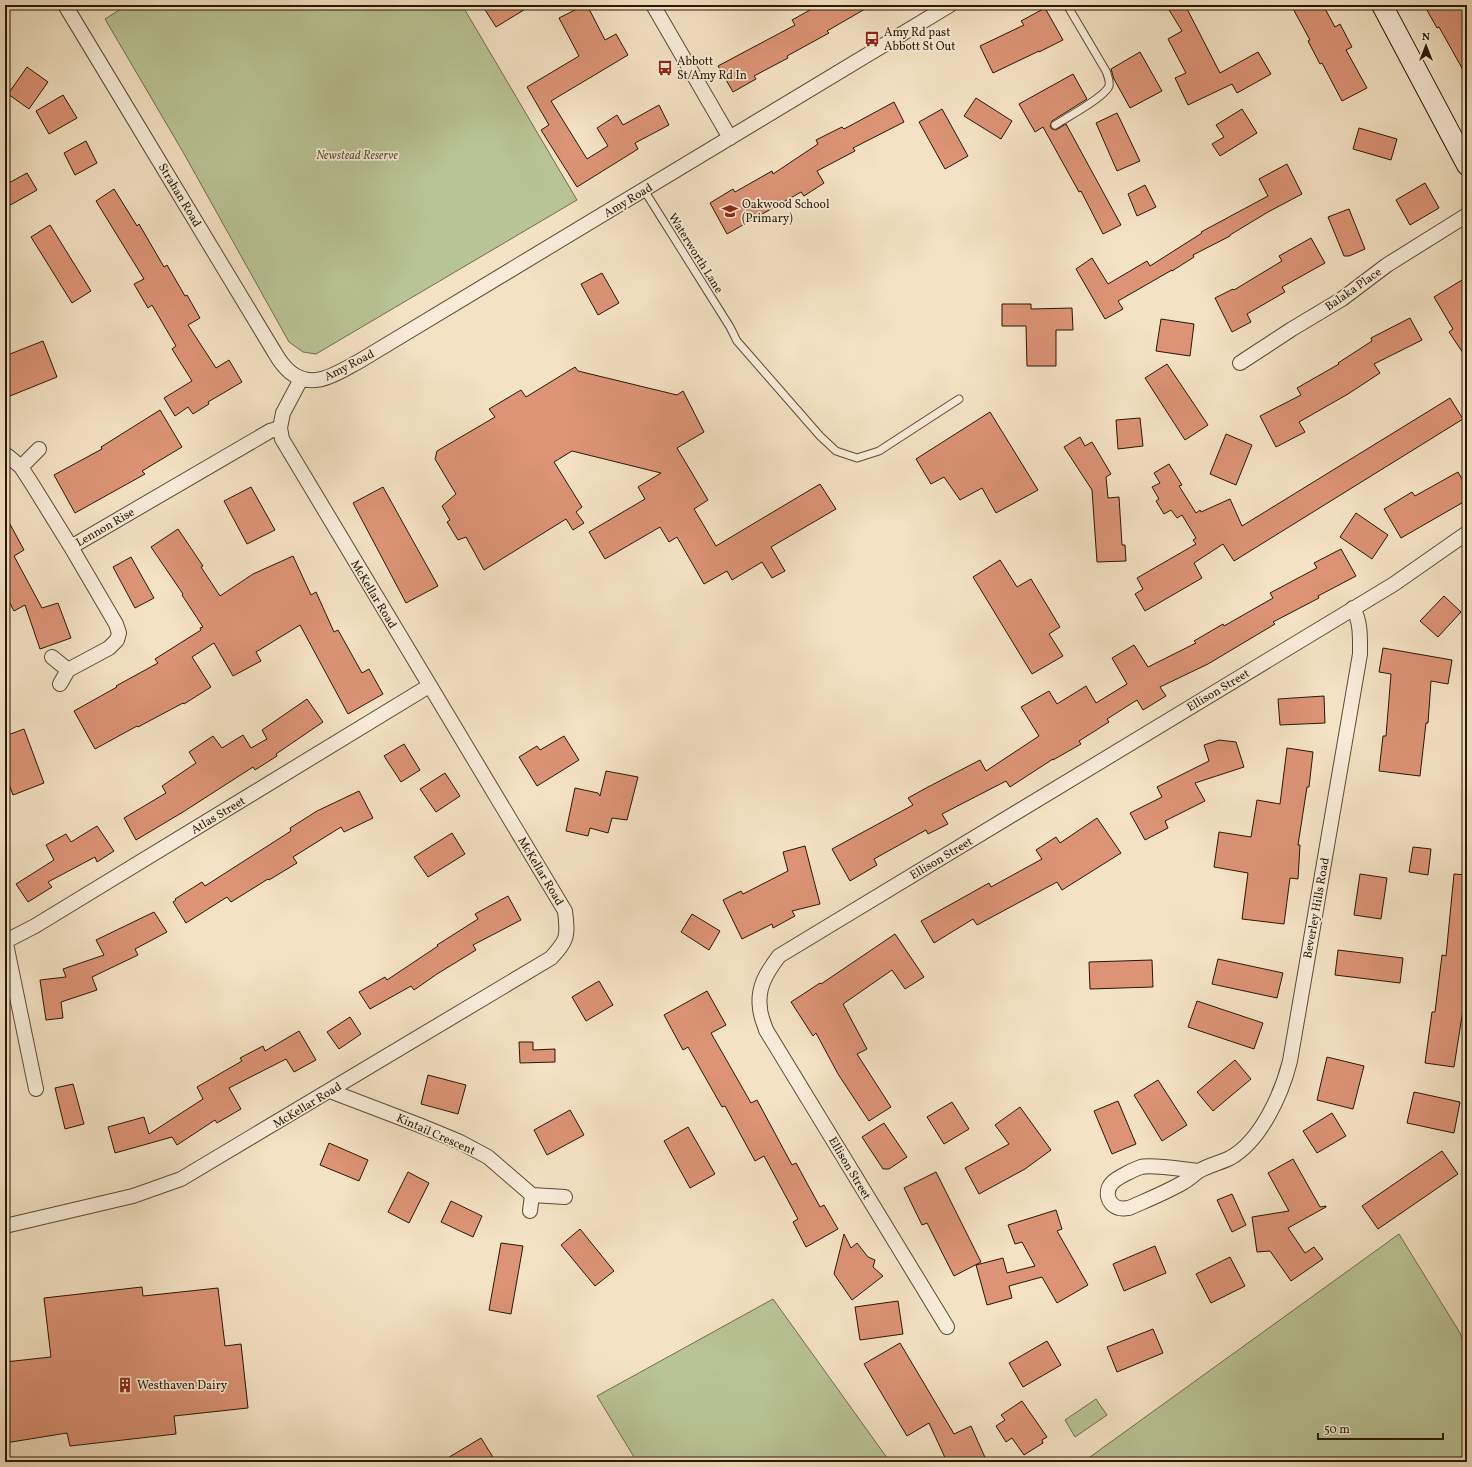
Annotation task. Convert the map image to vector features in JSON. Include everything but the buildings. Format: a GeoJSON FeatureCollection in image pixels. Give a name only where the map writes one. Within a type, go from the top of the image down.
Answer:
{"type":"FeatureCollection","features":[{"type":"Feature","properties":{"kind":"street","name":"Strahan Road"},"geometry":{"type":"LineString","coordinates":[[65,5],[274,353],[290,372],[301,379]]}},
{"type":"Feature","properties":{"kind":"street"},"geometry":{"type":"LineString","coordinates":[[653,5],[730,138]]}},
{"type":"Feature","properties":{"kind":"street","name":"Amy Road"},"geometry":{"type":"LineString","coordinates":[[301,379],[314,381],[325,379],[337,374],[950,5]]}},
{"type":"Feature","properties":{"kind":"street"},"geometry":{"type":"LineString","coordinates":[[1382,5],[1467,165]]}},
{"type":"Feature","properties":{"kind":"street","name":"Balaka Place"},"geometry":{"type":"LineString","coordinates":[[1240,363],[1292,329],[1342,300],[1387,265],[1467,215]]}},
{"type":"Feature","properties":{"kind":"street"},"geometry":{"type":"LineString","coordinates":[[280,428],[284,413],[301,379]]}},
{"type":"Feature","properties":{"kind":"street","name":"Lennon Rise"},"geometry":{"type":"LineString","coordinates":[[68,670],[109,648],[117,640],[118,633],[116,624],[71,547],[270,431],[280,428]]}},
{"type":"Feature","properties":{"kind":"street","name":"McKellar Road"},"geometry":{"type":"LineString","coordinates":[[5,1226],[133,1196],[181,1179],[551,958],[564,944],[567,930],[565,912],[289,452],[282,439],[280,428]]}},
{"type":"Feature","properties":{"kind":"street"},"geometry":{"type":"LineString","coordinates":[[21,467],[39,449]]}},
{"type":"Feature","properties":{"kind":"street"},"geometry":{"type":"LineString","coordinates":[[8,456],[21,467],[71,547]]}},
{"type":"Feature","properties":{"kind":"street","name":"Ellison Street"},"geometry":{"type":"LineString","coordinates":[[947,1327],[766,1030],[760,1008],[760,990],[766,973],[779,956],[1394,584],[1467,533]]}},
{"type":"Feature","properties":{"kind":"street","name":"Beverley Hills Road"},"geometry":{"type":"LineString","coordinates":[[1199,1171],[1151,1166],[1141,1167],[1114,1181],[1109,1188],[1107,1196],[1111,1203],[1119,1208],[1129,1208],[1185,1182],[1199,1171],[1231,1158],[1245,1146],[1258,1131],[1273,1108],[1284,1082],[1290,1061],[1360,654],[1359,627],[1353,608]]}},
{"type":"Feature","properties":{"kind":"street"},"geometry":{"type":"LineString","coordinates":[[52,657],[68,670],[60,684]]}},
{"type":"Feature","properties":{"kind":"street","name":"Atlas Street"},"geometry":{"type":"LineString","coordinates":[[5,940],[35,926],[429,686]]}},
{"type":"Feature","properties":{"kind":"street"},"geometry":{"type":"LineString","coordinates":[[5,940],[36,1089]]}},
{"type":"Feature","properties":{"kind":"street","name":"Kintail Crescent"},"geometry":{"type":"LineString","coordinates":[[330,1090],[460,1142],[488,1157],[532,1195]]}},
{"type":"Feature","properties":{"kind":"street"},"geometry":{"type":"LineString","coordinates":[[530,1211],[532,1195],[565,1197]]}},
{"type":"Feature","properties":{"kind":"lane"},"geometry":{"type":"LineString","coordinates":[[1055,125],[1103,94],[1109,86],[1110,81],[1106,71],[1067,5]]}},
{"type":"Feature","properties":{"kind":"lane","name":"Waterworth Lane"},"geometry":{"type":"LineString","coordinates":[[644,190],[730,327],[737,341],[820,436],[836,451],[856,458],[879,450],[959,399]]}},
{"type":"Feature","properties":{"kind":"green space","name":"Newstead Reserve"},"geometry":{"type":"Polygon","coordinates":[[[127,5],[462,5],[577,200],[316,354],[303,352],[289,342],[183,152],[105,19],[127,5]]]}},
{"type":"Feature","properties":{"kind":"green space"},"geometry":{"type":"Polygon","coordinates":[[[1399,1234],[1460,1333],[1467,1355],[1467,1462],[1083,1462],[1399,1234]]]}},
{"type":"Feature","properties":{"kind":"green space"},"geometry":{"type":"Polygon","coordinates":[[[773,1299],[890,1462],[637,1462],[597,1396],[773,1299]]]}},
{"type":"Feature","properties":{"kind":"green space"},"geometry":{"type":"Polygon","coordinates":[[[1096,1399],[1107,1415],[1075,1437],[1065,1420],[1096,1399]]]}},
{"type":"Feature","properties":{"kind":"place","name":"Amy Rd past Abbott St Out"},"geometry":{"type":"Point","coordinates":[872,39]}},
{"type":"Feature","properties":{"kind":"place","name":"Abbott St/Amy Rd In"},"geometry":{"type":"Point","coordinates":[665,68]}},
{"type":"Feature","properties":{"kind":"place","name":"Oakwood School (Primary)"},"geometry":{"type":"Point","coordinates":[730,211]}},
{"type":"Feature","properties":{"kind":"place","name":"Westhaven Dairy"},"geometry":{"type":"Point","coordinates":[125,1385]}}]}
